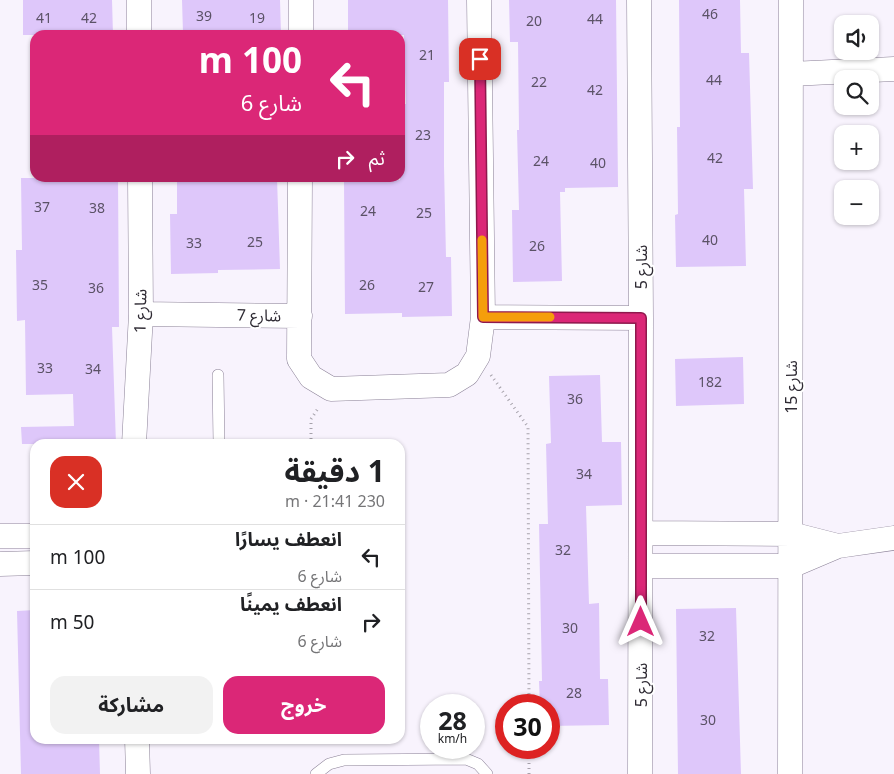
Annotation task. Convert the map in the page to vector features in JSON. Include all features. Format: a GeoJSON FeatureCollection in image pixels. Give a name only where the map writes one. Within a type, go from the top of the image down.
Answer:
{"type":"FeatureCollection","features":[{"type":"Feature","properties":{"kind":"street"},"geometry":{"type":"LineString","coordinates":[[138,0],[139,30]]}},
{"type":"Feature","properties":{"kind":"street"},"geometry":{"type":"LineString","coordinates":[[301,0],[301,30]]}},
{"type":"Feature","properties":{"kind":"street"},"geometry":{"type":"LineString","coordinates":[[300,316],[299,359],[311,377],[331,389],[449,385],[467,374],[478,356],[483,317],[479,0]]}},
{"type":"Feature","properties":{"kind":"street","name":"شارع 5"},"geometry":{"type":"LineString","coordinates":[[639,0],[641,318],[640,774]]}},
{"type":"Feature","properties":{"kind":"street","name":"شارع 15"},"geometry":{"type":"LineString","coordinates":[[790,774],[791,0]]}},
{"type":"Feature","properties":{"kind":"street"},"geometry":{"type":"LineString","coordinates":[[791,74],[894,69]]}},
{"type":"Feature","properties":{"kind":"street","name":"شارع 1"},"geometry":{"type":"LineString","coordinates":[[134,439],[141,314],[140,182]]}},
{"type":"Feature","properties":{"kind":"street","name":"شارع 7"},"geometry":{"type":"LineString","coordinates":[[141,314],[300,316],[300,182]]}},
{"type":"Feature","properties":{"kind":"street"},"geometry":{"type":"LineString","coordinates":[[483,317],[641,318]]}},
{"type":"Feature","properties":{"kind":"street"},"geometry":{"type":"LineString","coordinates":[[641,533],[791,534],[838,546]]}},
{"type":"Feature","properties":{"kind":"street"},"geometry":{"type":"LineString","coordinates":[[0,536],[30,536]]}},
{"type":"Feature","properties":{"kind":"street"},"geometry":{"type":"LineString","coordinates":[[641,566],[791,566],[838,546],[894,538]]}},
{"type":"Feature","properties":{"kind":"street"},"geometry":{"type":"LineString","coordinates":[[0,564],[30,564]]}},
{"type":"Feature","properties":{"kind":"street"},"geometry":{"type":"LineString","coordinates":[[137,744],[138,774]]}},
{"type":"Feature","properties":{"kind":"lane"},"geometry":{"type":"LineString","coordinates":[[218,375],[219,439]]}},
{"type":"Feature","properties":{"kind":"lane"},"geometry":{"type":"LineString","coordinates":[[316,774],[329,764],[344,760],[448,758],[466,759],[478,764],[487,774]]}},
{"type":"Feature","properties":{"kind":"path"},"geometry":{"type":"LineString","coordinates":[[478,356],[528,427],[528,694]]}},
{"type":"Feature","properties":{"kind":"path"},"geometry":{"type":"LineString","coordinates":[[311,439],[311,419],[331,389]]}},
{"type":"Feature","properties":{"kind":"path"},"geometry":{"type":"LineString","coordinates":[[529,759],[529,774]]}},
{"type":"Feature","properties":{"kind":"building"},"geometry":{"type":"Polygon","coordinates":[[[23,0],[112,0],[113,30],[30,30],[30,35],[23,35],[23,0]]]}},
{"type":"Feature","properties":{"kind":"building"},"geometry":{"type":"Polygon","coordinates":[[[182,0],[280,0],[281,30],[183,30],[182,0]]]}},
{"type":"Feature","properties":{"kind":"building"},"geometry":{"type":"Polygon","coordinates":[[[348,0],[448,0],[449,82],[444,82],[444,166],[446,257],[451,257],[452,316],[402,317],[402,313],[345,314],[344,182],[405,182],[406,104],[405,30],[348,30],[348,0]]]}},
{"type":"Feature","properties":{"kind":"building"},"geometry":{"type":"Polygon","coordinates":[[[509,0],[616,0],[618,187],[565,188],[565,192],[560,192],[562,281],[513,282],[512,210],[519,210],[517,130],[519,130],[518,42],[510,42],[509,0]]]}},
{"type":"Feature","properties":{"kind":"building"},"geometry":{"type":"Polygon","coordinates":[[[679,0],[740,0],[741,53],[749,53],[753,189],[744,189],[746,266],[676,267],[675,215],[678,214],[677,127],[680,127],[679,0]]]}},
{"type":"Feature","properties":{"kind":"building"},"geometry":{"type":"Polygon","coordinates":[[[21,178],[30,178],[30,182],[118,182],[119,327],[112,327],[116,439],[30,439],[30,444],[22,444],[21,427],[74,426],[73,394],[26,395],[25,320],[17,321],[16,250],[22,250],[21,178]]]}},
{"type":"Feature","properties":{"kind":"building"},"geometry":{"type":"Polygon","coordinates":[[[177,182],[277,182],[280,269],[218,270],[218,273],[171,274],[170,214],[177,214],[177,182]]]}},
{"type":"Feature","properties":{"kind":"building"},"geometry":{"type":"Polygon","coordinates":[[[743,357],[744,404],[676,406],[675,359],[743,357]]]}},
{"type":"Feature","properties":{"kind":"building"},"geometry":{"type":"Polygon","coordinates":[[[600,375],[602,442],[621,442],[622,505],[586,506],[589,604],[599,603],[600,679],[608,679],[609,725],[560,726],[560,694],[540,694],[539,681],[542,681],[539,524],[548,524],[546,444],[551,443],[549,376],[600,375]]]}},
{"type":"Feature","properties":{"kind":"building"},"geometry":{"type":"Polygon","coordinates":[[[736,608],[741,774],[678,774],[676,609],[736,608]]]}},
{"type":"Feature","properties":{"kind":"building"},"geometry":{"type":"Polygon","coordinates":[[[30,610],[30,744],[99,744],[100,774],[21,774],[17,611],[30,610]]]}},
{"type":"Feature","properties":{"kind":"slow traffic"},"geometry":{"type":"LineString","coordinates":[[482,240],[483,317],[550,317]]}},
{"type":"Feature","properties":{"kind":"route"},"geometry":{"type":"LineString","coordinates":[[480,59],[483,317],[641,318],[641,622]]}}]}
